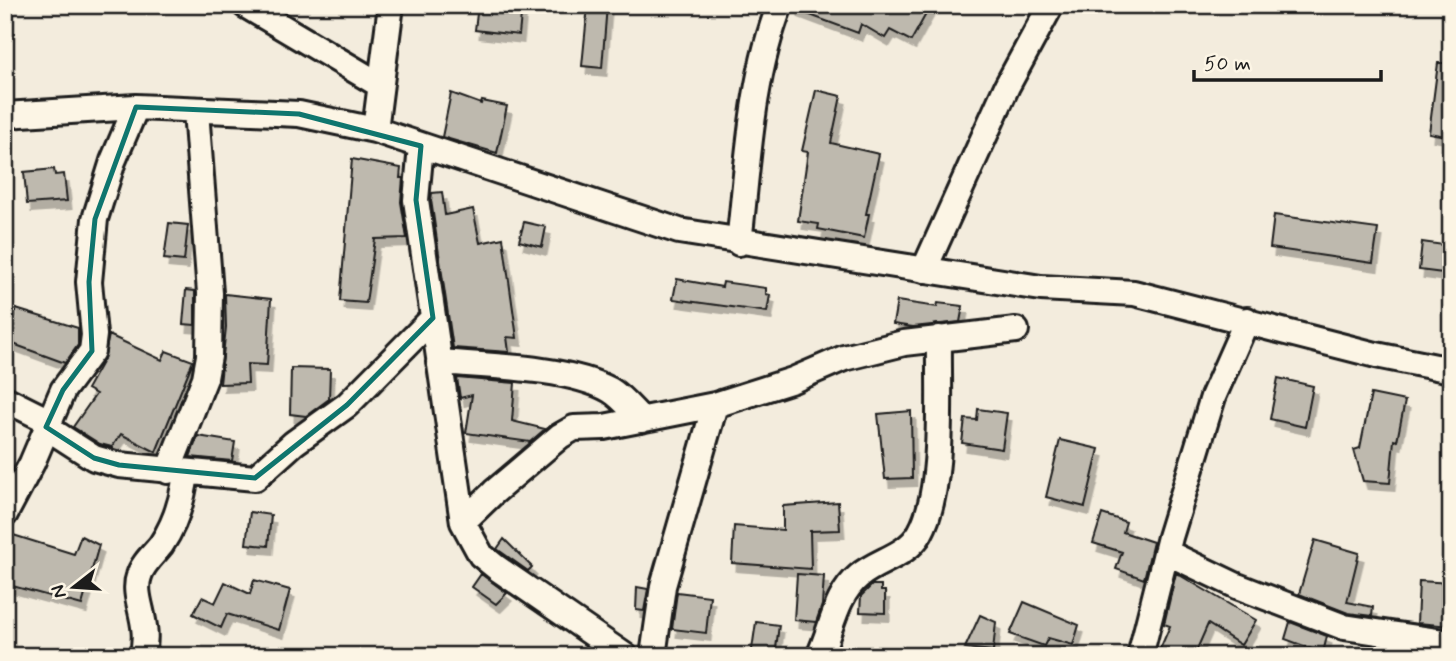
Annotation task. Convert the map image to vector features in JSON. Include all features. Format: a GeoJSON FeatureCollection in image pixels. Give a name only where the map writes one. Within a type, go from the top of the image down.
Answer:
{"type":"FeatureCollection","features":[{"type":"Feature","properties":{"kind":"street"},"geometry":{"type":"LineString","coordinates":[[245,5],[380,85]]}},
{"type":"Feature","properties":{"kind":"street"},"geometry":{"type":"LineString","coordinates":[[375,130],[391,5]]}},
{"type":"Feature","properties":{"kind":"street"},"geometry":{"type":"LineString","coordinates":[[739,243],[752,135],[770,30],[780,5]]}},
{"type":"Feature","properties":{"kind":"street"},"geometry":{"type":"LineString","coordinates":[[924,270],[1007,86],[1051,5]]}},
{"type":"Feature","properties":{"kind":"street"},"geometry":{"type":"LineString","coordinates":[[5,514],[32,463],[63,390],[92,351],[94,335],[89,282],[95,219],[113,160],[136,107]]}},
{"type":"Feature","properties":{"kind":"street"},"geometry":{"type":"LineString","coordinates":[[5,115],[136,107],[299,114],[375,130],[679,231],[739,243],[1041,288],[1134,293],[1376,355],[1451,370]]}},
{"type":"Feature","properties":{"kind":"street"},"geometry":{"type":"LineString","coordinates":[[142,656],[146,626],[138,595],[138,577],[163,542],[176,514],[177,472],[209,356],[209,293],[196,111]]}},
{"type":"Feature","properties":{"kind":"street"},"geometry":{"type":"LineString","coordinates":[[421,146],[416,200],[463,522],[481,555],[625,656]]}},
{"type":"Feature","properties":{"kind":"street"},"geometry":{"type":"LineString","coordinates":[[5,399],[47,424],[94,458],[119,465],[246,479],[266,471],[294,443],[347,405],[433,318]]}},
{"type":"Feature","properties":{"kind":"street"},"geometry":{"type":"LineString","coordinates":[[1140,656],[1166,552],[1213,397],[1247,320]]}},
{"type":"Feature","properties":{"kind":"street"},"geometry":{"type":"LineString","coordinates":[[463,522],[566,431],[642,420],[715,405],[793,380],[844,358],[904,342],[1016,330]]}},
{"type":"Feature","properties":{"kind":"street"},"geometry":{"type":"LineString","coordinates":[[819,656],[840,600],[850,586],[859,575],[906,548],[919,535],[931,506],[937,449],[939,338]]}},
{"type":"Feature","properties":{"kind":"street"},"geometry":{"type":"LineString","coordinates":[[439,362],[523,369],[585,381],[609,390],[642,420]]}},
{"type":"Feature","properties":{"kind":"street"},"geometry":{"type":"LineString","coordinates":[[653,656],[663,586],[715,405]]}},
{"type":"Feature","properties":{"kind":"street"},"geometry":{"type":"LineString","coordinates":[[1166,552],[1237,586],[1344,627],[1440,646]]}},
{"type":"Feature","properties":{"kind":"highlighted area"},"geometry":{"type":"Polygon","coordinates":[[[136,107],[299,114],[421,146],[416,200],[433,318],[347,405],[255,478],[119,465],[94,458],[46,427],[63,390],[92,351],[89,282],[95,219],[136,107]]]}},
{"type":"Feature","properties":{"kind":"building"},"geometry":{"type":"Polygon","coordinates":[[[478,5],[522,5],[519,35],[475,30],[478,5]]]}},
{"type":"Feature","properties":{"kind":"building"},"geometry":{"type":"Polygon","coordinates":[[[588,5],[607,5],[602,68],[582,66],[588,5]]]}},
{"type":"Feature","properties":{"kind":"building"},"geometry":{"type":"Polygon","coordinates":[[[794,5],[931,5],[911,41],[890,30],[885,38],[861,24],[858,33],[794,9],[794,5]]]}},
{"type":"Feature","properties":{"kind":"building"},"geometry":{"type":"Polygon","coordinates":[[[1438,63],[1451,63],[1451,137],[1429,133],[1438,63]]]}},
{"type":"Feature","properties":{"kind":"building"},"geometry":{"type":"Polygon","coordinates":[[[816,90],[841,96],[831,143],[879,154],[866,214],[869,214],[864,238],[818,229],[819,224],[798,221],[808,152],[802,151],[816,90]]]}},
{"type":"Feature","properties":{"kind":"building"},"geometry":{"type":"Polygon","coordinates":[[[451,93],[481,104],[482,101],[507,106],[497,153],[442,137],[451,93]]]}},
{"type":"Feature","properties":{"kind":"building"},"geometry":{"type":"Polygon","coordinates":[[[352,159],[401,168],[400,178],[403,178],[401,202],[407,238],[375,239],[366,303],[340,301],[352,159]]]}},
{"type":"Feature","properties":{"kind":"building"},"geometry":{"type":"Polygon","coordinates":[[[54,169],[55,175],[64,174],[67,201],[27,204],[24,172],[54,169]]]}},
{"type":"Feature","properties":{"kind":"building"},"geometry":{"type":"Polygon","coordinates":[[[442,192],[445,215],[473,209],[480,243],[503,238],[517,338],[507,337],[509,352],[453,348],[431,200],[432,193],[442,192]]]}},
{"type":"Feature","properties":{"kind":"building"},"geometry":{"type":"Polygon","coordinates":[[[1274,215],[1378,229],[1373,263],[1270,248],[1274,215]]]}},
{"type":"Feature","properties":{"kind":"building"},"geometry":{"type":"Polygon","coordinates":[[[524,222],[546,227],[542,247],[519,241],[524,222]]]}},
{"type":"Feature","properties":{"kind":"building"},"geometry":{"type":"Polygon","coordinates":[[[169,223],[188,225],[184,261],[164,259],[169,223]]]}},
{"type":"Feature","properties":{"kind":"building"},"geometry":{"type":"Polygon","coordinates":[[[1422,242],[1451,246],[1451,274],[1419,270],[1422,242]]]}},
{"type":"Feature","properties":{"kind":"building"},"geometry":{"type":"Polygon","coordinates":[[[677,279],[722,287],[723,282],[766,288],[766,294],[770,295],[767,312],[673,299],[677,279]]]}},
{"type":"Feature","properties":{"kind":"building"},"geometry":{"type":"Polygon","coordinates":[[[186,290],[195,291],[195,325],[183,324],[186,290]]]}},
{"type":"Feature","properties":{"kind":"building"},"geometry":{"type":"Polygon","coordinates":[[[225,294],[271,299],[267,365],[247,364],[248,383],[220,384],[226,327],[225,294]]]}},
{"type":"Feature","properties":{"kind":"building"},"geometry":{"type":"Polygon","coordinates":[[[897,301],[937,307],[938,303],[963,306],[960,322],[913,327],[893,324],[897,301]]]}},
{"type":"Feature","properties":{"kind":"building"},"geometry":{"type":"Polygon","coordinates":[[[16,309],[78,328],[78,345],[65,363],[5,341],[5,312],[14,316],[16,309]]]}},
{"type":"Feature","properties":{"kind":"building"},"geometry":{"type":"Polygon","coordinates":[[[109,335],[162,360],[166,351],[193,361],[156,452],[121,434],[112,447],[100,444],[73,427],[96,394],[87,389],[104,359],[109,335]]]}},
{"type":"Feature","properties":{"kind":"building"},"geometry":{"type":"Polygon","coordinates":[[[291,368],[330,369],[329,399],[306,416],[290,414],[291,368]]]}},
{"type":"Feature","properties":{"kind":"building"},"geometry":{"type":"Polygon","coordinates":[[[457,378],[515,383],[512,421],[545,429],[530,442],[466,433],[472,395],[460,398],[457,378]]]}},
{"type":"Feature","properties":{"kind":"building"},"geometry":{"type":"Polygon","coordinates":[[[1278,378],[1313,386],[1305,427],[1270,419],[1278,378]]]}},
{"type":"Feature","properties":{"kind":"building"},"geometry":{"type":"Polygon","coordinates":[[[1371,394],[1405,401],[1397,441],[1394,440],[1390,483],[1363,481],[1354,450],[1360,448],[1371,394]]]}},
{"type":"Feature","properties":{"kind":"building"},"geometry":{"type":"Polygon","coordinates":[[[978,409],[1007,413],[1002,449],[962,443],[965,419],[977,420],[978,409]]]}},
{"type":"Feature","properties":{"kind":"building"},"geometry":{"type":"Polygon","coordinates":[[[911,411],[912,478],[885,479],[878,414],[911,411]]]}},
{"type":"Feature","properties":{"kind":"building"},"geometry":{"type":"Polygon","coordinates":[[[198,436],[235,442],[232,461],[190,457],[198,436]]]}},
{"type":"Feature","properties":{"kind":"building"},"geometry":{"type":"Polygon","coordinates":[[[1060,440],[1099,449],[1085,507],[1046,497],[1060,440]]]}},
{"type":"Feature","properties":{"kind":"building"},"geometry":{"type":"Polygon","coordinates":[[[838,502],[840,530],[810,531],[811,569],[732,563],[734,526],[783,530],[783,506],[838,502]]]}},
{"type":"Feature","properties":{"kind":"building"},"geometry":{"type":"Polygon","coordinates":[[[250,512],[271,515],[268,546],[246,544],[250,512]]]}},
{"type":"Feature","properties":{"kind":"building"},"geometry":{"type":"Polygon","coordinates":[[[1102,514],[1126,522],[1123,532],[1153,542],[1144,579],[1116,569],[1122,552],[1093,543],[1102,514]]]}},
{"type":"Feature","properties":{"kind":"building"},"geometry":{"type":"Polygon","coordinates":[[[10,534],[74,554],[81,536],[99,545],[82,605],[5,584],[5,549],[10,534]]]}},
{"type":"Feature","properties":{"kind":"building"},"geometry":{"type":"Polygon","coordinates":[[[504,539],[532,567],[528,571],[497,549],[504,539]]]}},
{"type":"Feature","properties":{"kind":"building"},"geometry":{"type":"Polygon","coordinates":[[[1315,540],[1359,553],[1347,602],[1373,607],[1372,616],[1348,613],[1299,594],[1315,540]]]}},
{"type":"Feature","properties":{"kind":"building"},"geometry":{"type":"Polygon","coordinates":[[[1176,573],[1256,620],[1241,645],[1208,624],[1194,656],[1157,656],[1170,626],[1164,624],[1176,573]]]}},
{"type":"Feature","properties":{"kind":"building"},"geometry":{"type":"Polygon","coordinates":[[[481,574],[507,593],[496,604],[472,587],[481,574]]]}},
{"type":"Feature","properties":{"kind":"building"},"geometry":{"type":"Polygon","coordinates":[[[797,574],[824,576],[822,605],[816,622],[794,620],[797,574]]]}},
{"type":"Feature","properties":{"kind":"building"},"geometry":{"type":"Polygon","coordinates":[[[254,580],[290,590],[279,630],[227,614],[221,628],[193,614],[202,597],[215,603],[225,582],[250,594],[254,580]]]}},
{"type":"Feature","properties":{"kind":"building"},"geometry":{"type":"Polygon","coordinates":[[[1419,581],[1451,583],[1451,626],[1417,623],[1419,581]]]}},
{"type":"Feature","properties":{"kind":"building"},"geometry":{"type":"Polygon","coordinates":[[[872,585],[881,585],[881,591],[885,591],[885,613],[860,612],[861,596],[872,585]]]}},
{"type":"Feature","properties":{"kind":"building"},"geometry":{"type":"Polygon","coordinates":[[[637,587],[648,589],[644,611],[636,610],[637,587]]]}},
{"type":"Feature","properties":{"kind":"building"},"geometry":{"type":"Polygon","coordinates":[[[677,592],[710,596],[706,633],[672,629],[677,592]]]}},
{"type":"Feature","properties":{"kind":"building"},"geometry":{"type":"Polygon","coordinates":[[[1024,602],[1079,625],[1073,645],[1048,638],[1044,646],[1010,634],[1024,602]]]}},
{"type":"Feature","properties":{"kind":"building"},"geometry":{"type":"Polygon","coordinates":[[[980,615],[996,622],[993,651],[965,648],[980,615]]]}},
{"type":"Feature","properties":{"kind":"building"},"geometry":{"type":"Polygon","coordinates":[[[756,622],[779,625],[775,656],[751,656],[756,622]]]}},
{"type":"Feature","properties":{"kind":"building"},"geometry":{"type":"Polygon","coordinates":[[[1290,622],[1327,636],[1323,653],[1285,639],[1290,622]]]}}]}
